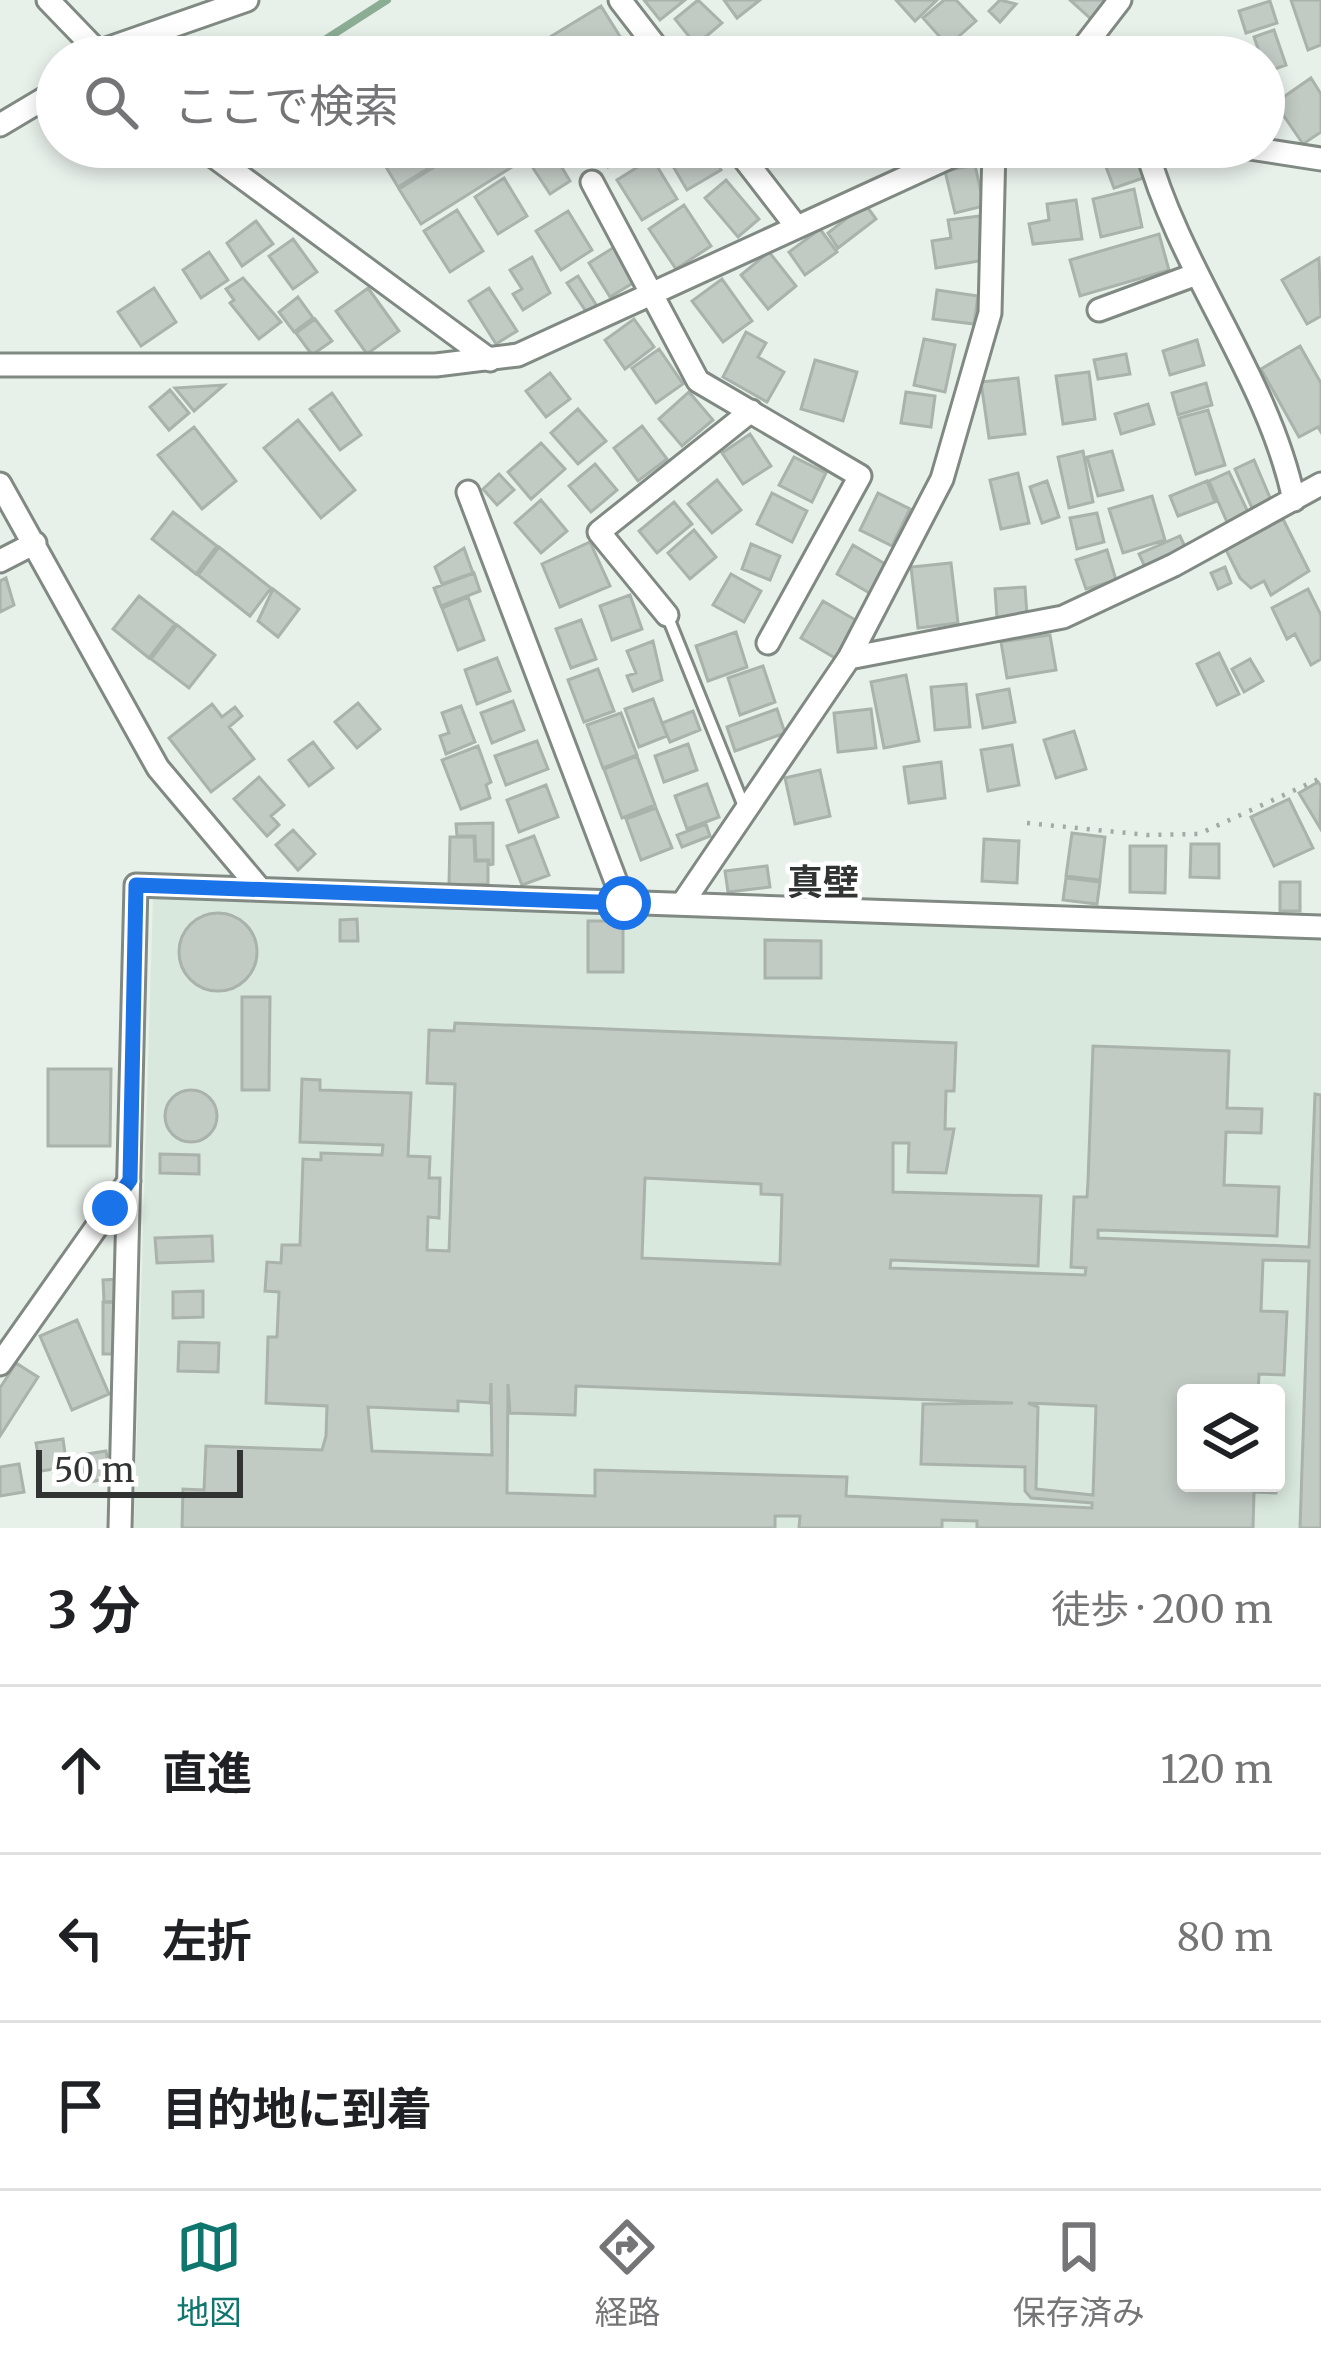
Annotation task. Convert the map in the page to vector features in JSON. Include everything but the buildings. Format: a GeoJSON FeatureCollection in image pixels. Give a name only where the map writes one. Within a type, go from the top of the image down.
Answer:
{"type":"FeatureCollection","features":[{"type":"Feature","properties":{"kind":"street"},"geometry":{"type":"LineString","coordinates":[[48,0],[83,36]]}},
{"type":"Feature","properties":{"kind":"street"},"geometry":{"type":"LineString","coordinates":[[149,36],[247,0]]}},
{"type":"Feature","properties":{"kind":"street"},"geometry":{"type":"LineString","coordinates":[[620,0],[648,36]]}},
{"type":"Feature","properties":{"kind":"street"},"geometry":{"type":"LineString","coordinates":[[1092,36],[1120,0]]}},
{"type":"Feature","properties":{"kind":"street"},"geometry":{"type":"LineString","coordinates":[[0,125],[36,104]]}},
{"type":"Feature","properties":{"kind":"street"},"geometry":{"type":"LineString","coordinates":[[1285,153],[1321,159]]}},
{"type":"Feature","properties":{"kind":"street"},"geometry":{"type":"LineString","coordinates":[[229,168],[490,360]]}},
{"type":"Feature","properties":{"kind":"street"},"geometry":{"type":"LineString","coordinates":[[751,168],[796,226]]}},
{"type":"Feature","properties":{"kind":"street"},"geometry":{"type":"LineString","coordinates":[[0,365],[257,367],[518,356],[925,168]]}},
{"type":"Feature","properties":{"kind":"street"},"geometry":{"type":"LineString","coordinates":[[682,904],[849,658],[942,479],[975,375],[995,256],[994,168]]}},
{"type":"Feature","properties":{"kind":"street"},"geometry":{"type":"LineString","coordinates":[[1152,168],[1194,275],[1239,357],[1288,470],[1294,500]]}},
{"type":"Feature","properties":{"kind":"street"},"geometry":{"type":"LineString","coordinates":[[592,182],[698,381],[860,476],[768,644]]}},
{"type":"Feature","properties":{"kind":"street"},"geometry":{"type":"LineString","coordinates":[[1099,310],[1194,275]]}},
{"type":"Feature","properties":{"kind":"street"},"geometry":{"type":"LineString","coordinates":[[667,615],[599,532],[751,411]]}},
{"type":"Feature","properties":{"kind":"street"},"geometry":{"type":"LineString","coordinates":[[0,484],[158,768],[260,889]]}},
{"type":"Feature","properties":{"kind":"street"},"geometry":{"type":"LineString","coordinates":[[849,658],[1063,617],[1174,566],[1321,484]]}},
{"type":"Feature","properties":{"kind":"street"},"geometry":{"type":"LineString","coordinates":[[468,492],[624,903]]}},
{"type":"Feature","properties":{"kind":"street"},"geometry":{"type":"LineString","coordinates":[[0,561],[35,543]]}},
{"type":"Feature","properties":{"kind":"street"},"geometry":{"type":"LineString","coordinates":[[119,1528],[136,885],[1321,927]]}},
{"type":"Feature","properties":{"kind":"street"},"geometry":{"type":"LineString","coordinates":[[0,1364],[130,1180]]}},
{"type":"Feature","properties":{"kind":"lane"},"geometry":{"type":"LineString","coordinates":[[667,615],[745,809]]}},
{"type":"Feature","properties":{"kind":"path"},"geometry":{"type":"LineString","coordinates":[[1027,823],[1147,835],[1198,834],[1321,778]]}},
{"type":"Feature","properties":{"kind":"shaded area"},"geometry":{"type":"Polygon","coordinates":[[[153,897],[1321,938],[1321,1528],[134,1528],[153,897]]]}},
{"type":"Feature","properties":{"kind":"waterway"},"geometry":{"type":"LineString","coordinates":[[331,36],[387,0]]}},
{"type":"Feature","properties":{"kind":"district","name":"真壁"},"geometry":{"type":"Point","coordinates":[823,882]}},
{"type":"Feature","properties":{"kind":"route"},"geometry":{"type":"LineString","coordinates":[[110,1208],[130,1180],[136,885],[624,903]]}}]}
